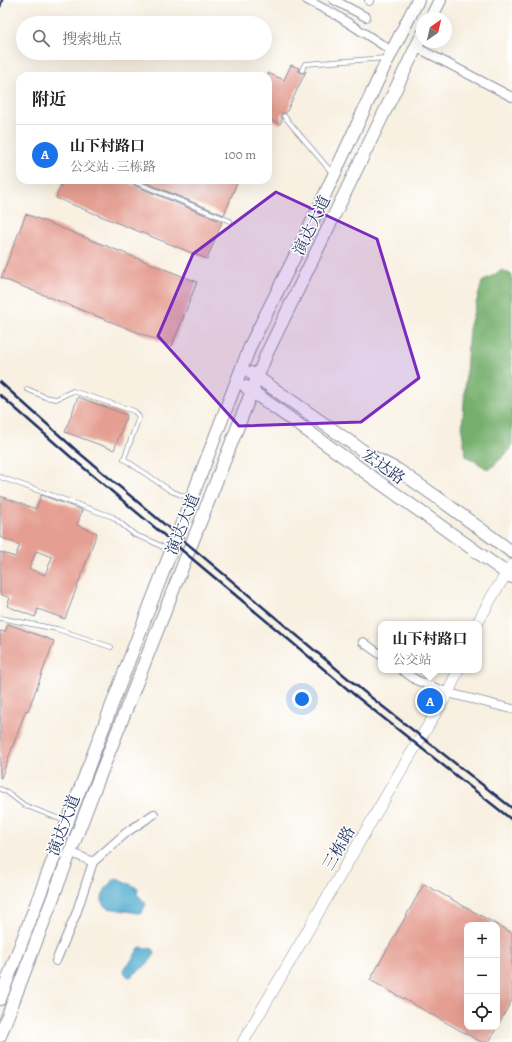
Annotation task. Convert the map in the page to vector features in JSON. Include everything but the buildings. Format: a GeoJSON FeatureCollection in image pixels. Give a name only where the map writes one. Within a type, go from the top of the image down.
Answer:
{"type":"FeatureCollection","features":[{"type":"Feature","properties":{"kind":"main road","name":"演达大道"},"geometry":{"type":"LineString","coordinates":[[0,1000],[2,986],[68,821],[251,344],[313,220],[390,54],[418,0]]}},
{"type":"Feature","properties":{"kind":"main road"},"geometry":{"type":"LineString","coordinates":[[434,12],[440,0]]}},
{"type":"Feature","properties":{"kind":"main road","name":"演达大道"},"geometry":{"type":"LineString","coordinates":[[0,1036],[70,852],[251,391],[276,333],[416,47]]}},
{"type":"Feature","properties":{"kind":"main road","name":"宏达路"},"geometry":{"type":"LineString","coordinates":[[242,366],[369,455],[398,470],[512,552]]}},
{"type":"Feature","properties":{"kind":"main road","name":"宏达路"},"geometry":{"type":"LineString","coordinates":[[236,381],[510,572]]}},
{"type":"Feature","properties":{"kind":"main road"},"geometry":{"type":"LineString","coordinates":[[479,621],[510,572]]}},
{"type":"Feature","properties":{"kind":"main road","name":"三栋路"},"geometry":{"type":"LineString","coordinates":[[243,1042],[400,772],[448,693],[457,673]]}},
{"type":"Feature","properties":{"kind":"street"},"geometry":{"type":"LineString","coordinates":[[308,0],[336,15],[390,54]]}},
{"type":"Feature","properties":{"kind":"street"},"geometry":{"type":"LineString","coordinates":[[334,0],[348,3],[366,17]]}},
{"type":"Feature","properties":{"kind":"street"},"geometry":{"type":"LineString","coordinates":[[418,48],[512,97]]}},
{"type":"Feature","properties":{"kind":"street"},"geometry":{"type":"LineString","coordinates":[[363,642],[378,653]]}},
{"type":"Feature","properties":{"kind":"street"},"geometry":{"type":"LineString","coordinates":[[406,673],[416,680],[448,693],[512,709]]}},
{"type":"Feature","properties":{"kind":"street"},"geometry":{"type":"LineString","coordinates":[[56,961],[76,914],[93,862],[127,832],[154,814]]}},
{"type":"Feature","properties":{"kind":"street"},"geometry":{"type":"LineString","coordinates":[[70,852],[93,862]]}},
{"type":"Feature","properties":{"kind":"lane"},"geometry":{"type":"LineString","coordinates":[[302,70],[305,64],[390,54]]}},
{"type":"Feature","properties":{"kind":"lane"},"geometry":{"type":"LineString","coordinates":[[284,116],[334,174]]}},
{"type":"Feature","properties":{"kind":"lane"},"geometry":{"type":"LineString","coordinates":[[140,184],[230,221]]}},
{"type":"Feature","properties":{"kind":"lane"},"geometry":{"type":"LineString","coordinates":[[27,389],[45,397],[56,399],[73,391],[134,411],[139,417],[124,459],[171,491],[191,499]]}},
{"type":"Feature","properties":{"kind":"lane"},"geometry":{"type":"LineString","coordinates":[[0,476],[113,517],[135,535],[171,551]]}},
{"type":"Feature","properties":{"kind":"lane"},"geometry":{"type":"LineString","coordinates":[[0,618],[57,629],[111,647]]}},
{"type":"Feature","properties":{"kind":"lane"},"geometry":{"type":"LineString","coordinates":[[0,789],[7,792],[24,805],[68,821]]}},
{"type":"Feature","properties":{"kind":"highlighted area"},"geometry":{"type":"Polygon","coordinates":[[[276,192],[377,239],[419,378],[361,422],[239,426],[158,336],[193,254],[276,192]]]}},
{"type":"Feature","properties":{"kind":"green space"},"geometry":{"type":"Polygon","coordinates":[[[502,270],[512,275],[512,446],[510,450],[489,470],[466,456],[462,431],[469,329],[482,282],[502,270]]]}},
{"type":"Feature","properties":{"kind":"water"},"geometry":{"type":"Polygon","coordinates":[[[117,878],[138,888],[137,894],[146,904],[142,912],[138,913],[108,908],[103,905],[102,896],[105,890],[112,881],[117,878]]]}},
{"type":"Feature","properties":{"kind":"water"},"geometry":{"type":"Polygon","coordinates":[[[141,947],[153,949],[155,952],[154,956],[141,969],[130,977],[127,976],[123,970],[141,947]]]}},
{"type":"Feature","properties":{"kind":"railway"},"geometry":{"type":"LineString","coordinates":[[0,7],[2,0]]}},
{"type":"Feature","properties":{"kind":"railway"},"geometry":{"type":"LineString","coordinates":[[0,382],[77,451],[363,691],[512,808]]}},
{"type":"Feature","properties":{"kind":"railway"},"geometry":{"type":"LineString","coordinates":[[0,395],[72,458],[357,697],[512,820]]}},
{"type":"Feature","properties":{"kind":"place","name":"山下村路口"},"geometry":{"type":"Point","coordinates":[430,701]}}]}
